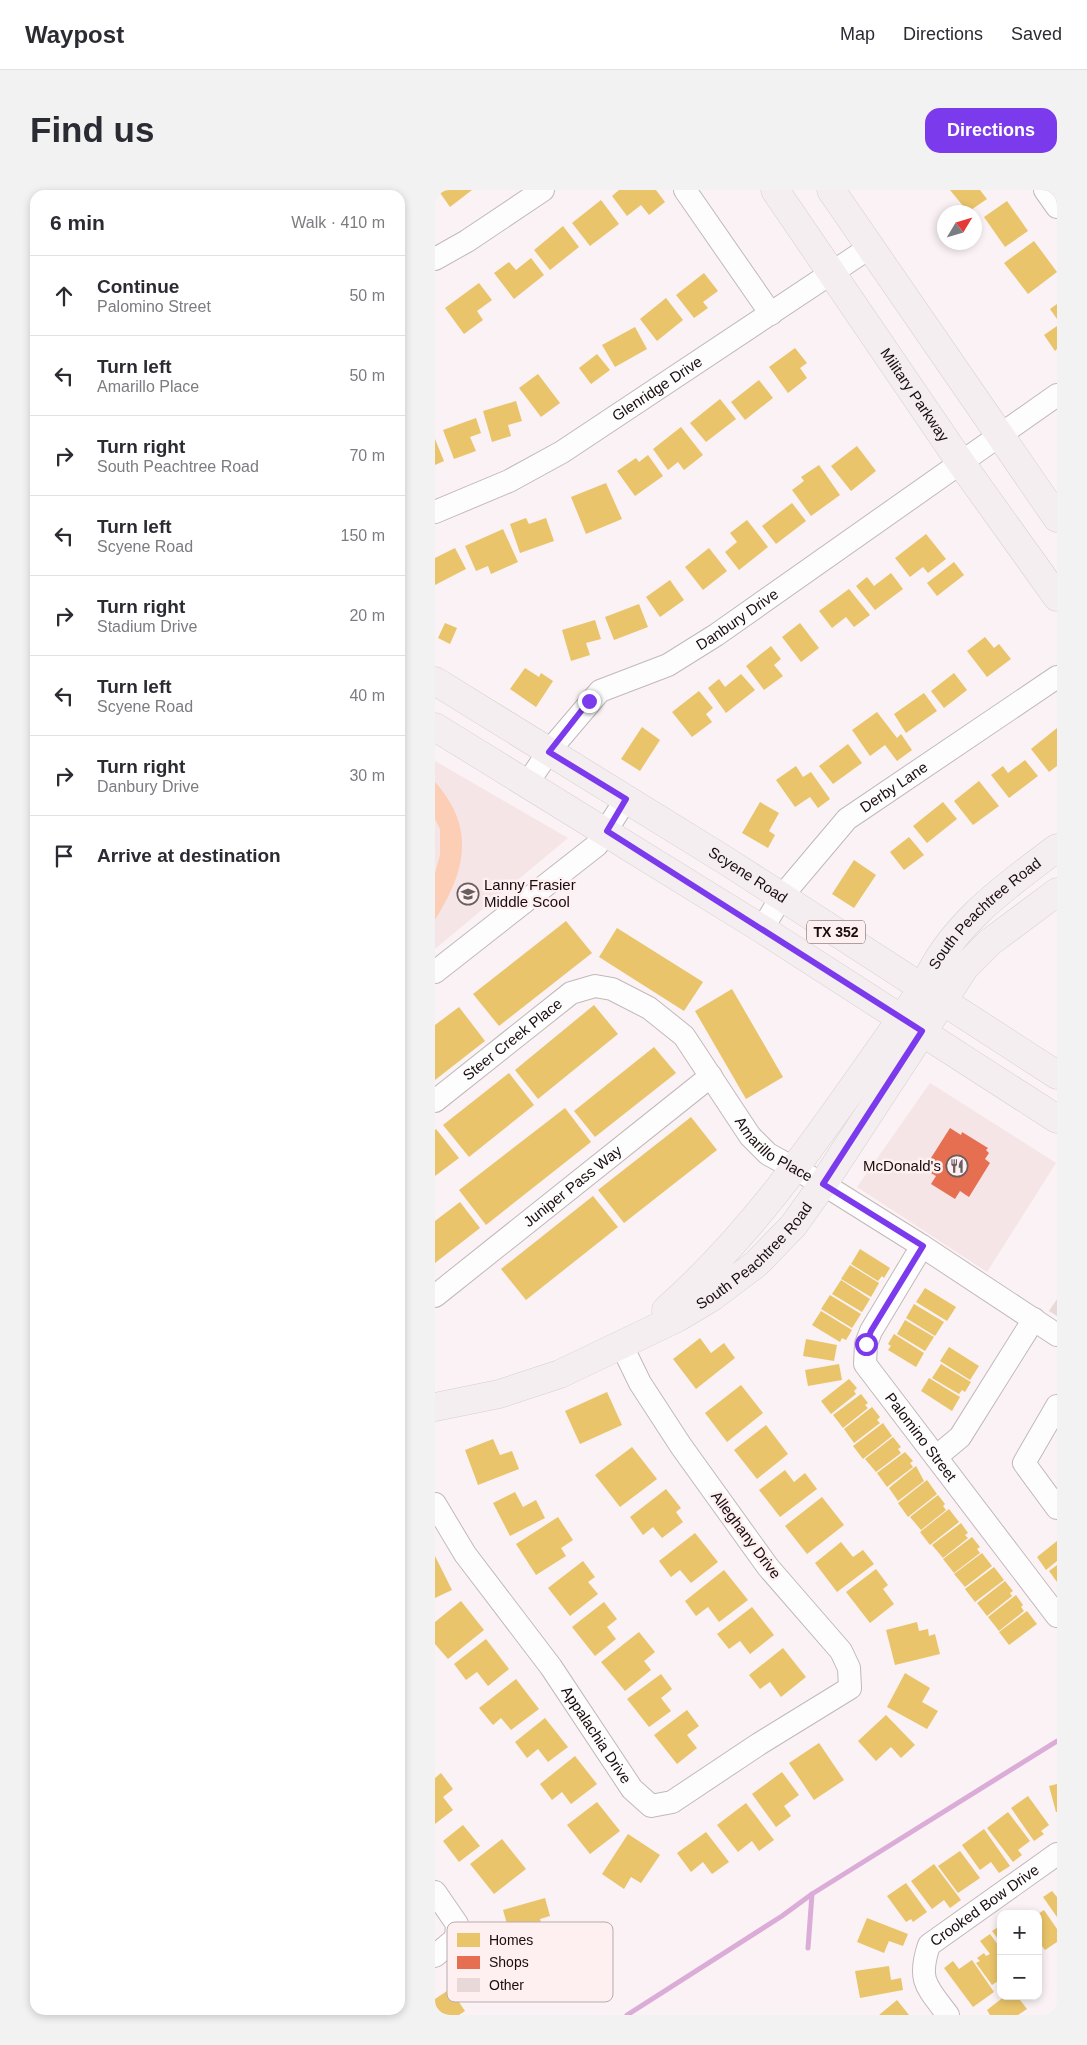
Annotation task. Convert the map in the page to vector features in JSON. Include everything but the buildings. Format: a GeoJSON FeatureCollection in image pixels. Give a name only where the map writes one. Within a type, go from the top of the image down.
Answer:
{"type":"FeatureCollection","features":[{"type":"Feature","properties":{"kind":"main road","name":"Military Parkway"},"geometry":{"type":"LineString","coordinates":[[775,190],[961,463],[1057,597]]}},
{"type":"Feature","properties":{"kind":"main road"},"geometry":{"type":"LineString","coordinates":[[831,190],[998,436],[1057,518]]}},
{"type":"Feature","properties":{"kind":"main road","name":"Scyene Road"},"geometry":{"type":"LineString","coordinates":[[435,681],[782,896],[1057,1075]]}},
{"type":"Feature","properties":{"kind":"main road","name":"TX 352"},"geometry":{"type":"LineString","coordinates":[[435,726],[527,784],[607,831],[1057,1119]]}},
{"type":"Feature","properties":{"kind":"main road","name":"South Peachtree Road"},"geometry":{"type":"LineString","coordinates":[[935,994],[930,971],[948,943],[977,912],[1057,848]]}},
{"type":"Feature","properties":{"kind":"main road","name":"South Peachtree Road"},"geometry":{"type":"LineString","coordinates":[[435,1407],[499,1394],[560,1374],[712,1298],[756,1264],[793,1226],[823,1184],[912,1025],[935,994],[990,942],[1057,892]]}},
{"type":"Feature","properties":{"kind":"main road"},"geometry":{"type":"LineString","coordinates":[[628,1341],[693,1287],[727,1253],[912,1025]]}},
{"type":"Feature","properties":{"kind":"street"},"geometry":{"type":"LineString","coordinates":[[435,259],[467,241],[543,190]]}},
{"type":"Feature","properties":{"kind":"street"},"geometry":{"type":"LineString","coordinates":[[685,190],[771,314]]}},
{"type":"Feature","properties":{"kind":"street"},"geometry":{"type":"LineString","coordinates":[[1045,190],[1057,207]]}},
{"type":"Feature","properties":{"kind":"street","name":"Glenridge Drive"},"geometry":{"type":"LineString","coordinates":[[435,512],[509,481],[537,467],[869,248]]}},
{"type":"Feature","properties":{"kind":"street","name":"Danbury Drive"},"geometry":{"type":"LineString","coordinates":[[527,784],[549,752],[600,691],[668,665],[716,635],[1057,395]]}},
{"type":"Feature","properties":{"kind":"street","name":"Derby Lane"},"geometry":{"type":"LineString","coordinates":[[761,929],[782,896],[847,820],[1057,677]]}},
{"type":"Feature","properties":{"kind":"street"},"geometry":{"type":"LineString","coordinates":[[435,972],[597,845],[626,799]]}},
{"type":"Feature","properties":{"kind":"street","name":"Amarillo Place"},"geometry":{"type":"LineString","coordinates":[[595,986],[612,989],[649,1008],[684,1036],[750,1136],[768,1154],[823,1184],[923,1246],[1057,1335]]}},
{"type":"Feature","properties":{"kind":"street","name":"Steer Creek Place"},"geometry":{"type":"LineString","coordinates":[[435,1101],[571,993],[595,986]]}},
{"type":"Feature","properties":{"kind":"street","name":"Juniper Pass Way"},"geometry":{"type":"LineString","coordinates":[[435,1296],[711,1076]]}},
{"type":"Feature","properties":{"kind":"street","name":"Palomino Street"},"geometry":{"type":"LineString","coordinates":[[923,1246],[871,1331],[866,1344],[865,1364],[1057,1616]]}},
{"type":"Feature","properties":{"kind":"street"},"geometry":{"type":"LineString","coordinates":[[936,1457],[959,1437],[1034,1319]]}},
{"type":"Feature","properties":{"kind":"street","name":"Alleghany Drive"},"geometry":{"type":"LineString","coordinates":[[628,1341],[640,1383],[681,1446],[768,1567],[841,1650],[849,1668],[850,1688],[816,1709]]}},
{"type":"Feature","properties":{"kind":"street"},"geometry":{"type":"LineString","coordinates":[[1057,1406],[1024,1463],[1057,1508]]}},
{"type":"Feature","properties":{"kind":"street","name":"Appalachia Drive"},"geometry":{"type":"LineString","coordinates":[[435,1504],[465,1554],[551,1667],[632,1789],[651,1806],[673,1802],[816,1709]]}},
{"type":"Feature","properties":{"kind":"street","name":"Crooked Bow Drive"},"geometry":{"type":"LineString","coordinates":[[948,2015],[927,1987],[922,1965],[929,1945],[1057,1854]]}},
{"type":"Feature","properties":{"kind":"street"},"geometry":{"type":"LineString","coordinates":[[441,1900],[456,1922]]}},
{"type":"Feature","properties":{"kind":"street"},"geometry":{"type":"LineString","coordinates":[[435,1956],[447,1946]]}},
{"type":"Feature","properties":{"kind":"shaded area","name":"Lanny Frasier Middle Scool"},"geometry":{"type":"Polygon","coordinates":[[[435,761],[568,838],[435,949],[435,761]]]}},
{"type":"Feature","properties":{"kind":"shaded area"},"geometry":{"type":"Polygon","coordinates":[[[435,782],[448,799],[457,816],[462,850],[454,884],[435,920],[435,873],[440,855],[440,829],[435,819],[435,782]]]}},
{"type":"Feature","properties":{"kind":"shaded area"},"geometry":{"type":"Polygon","coordinates":[[[930,1083],[1056,1163],[987,1272],[857,1187],[930,1083]]]}},
{"type":"Feature","properties":{"kind":"waterway"},"geometry":{"type":"LineString","coordinates":[[627,2015],[782,1916],[812,1894],[1057,1741]]}},
{"type":"Feature","properties":{"kind":"waterway"},"geometry":{"type":"LineString","coordinates":[[808,1948],[812,1894]]}},
{"type":"Feature","properties":{"kind":"place","name":"Lanny Frasier Middle Scool"},"geometry":{"type":"Point","coordinates":[468,894]}},
{"type":"Feature","properties":{"kind":"place","name":"McDonald's"},"geometry":{"type":"Point","coordinates":[957,1166]}},
{"type":"Feature","properties":{"kind":"route"},"geometry":{"type":"LineString","coordinates":[[589,701],[549,752],[626,799],[607,831],[922,1031],[823,1184],[923,1246],[871,1331],[866,1344]]}}]}
